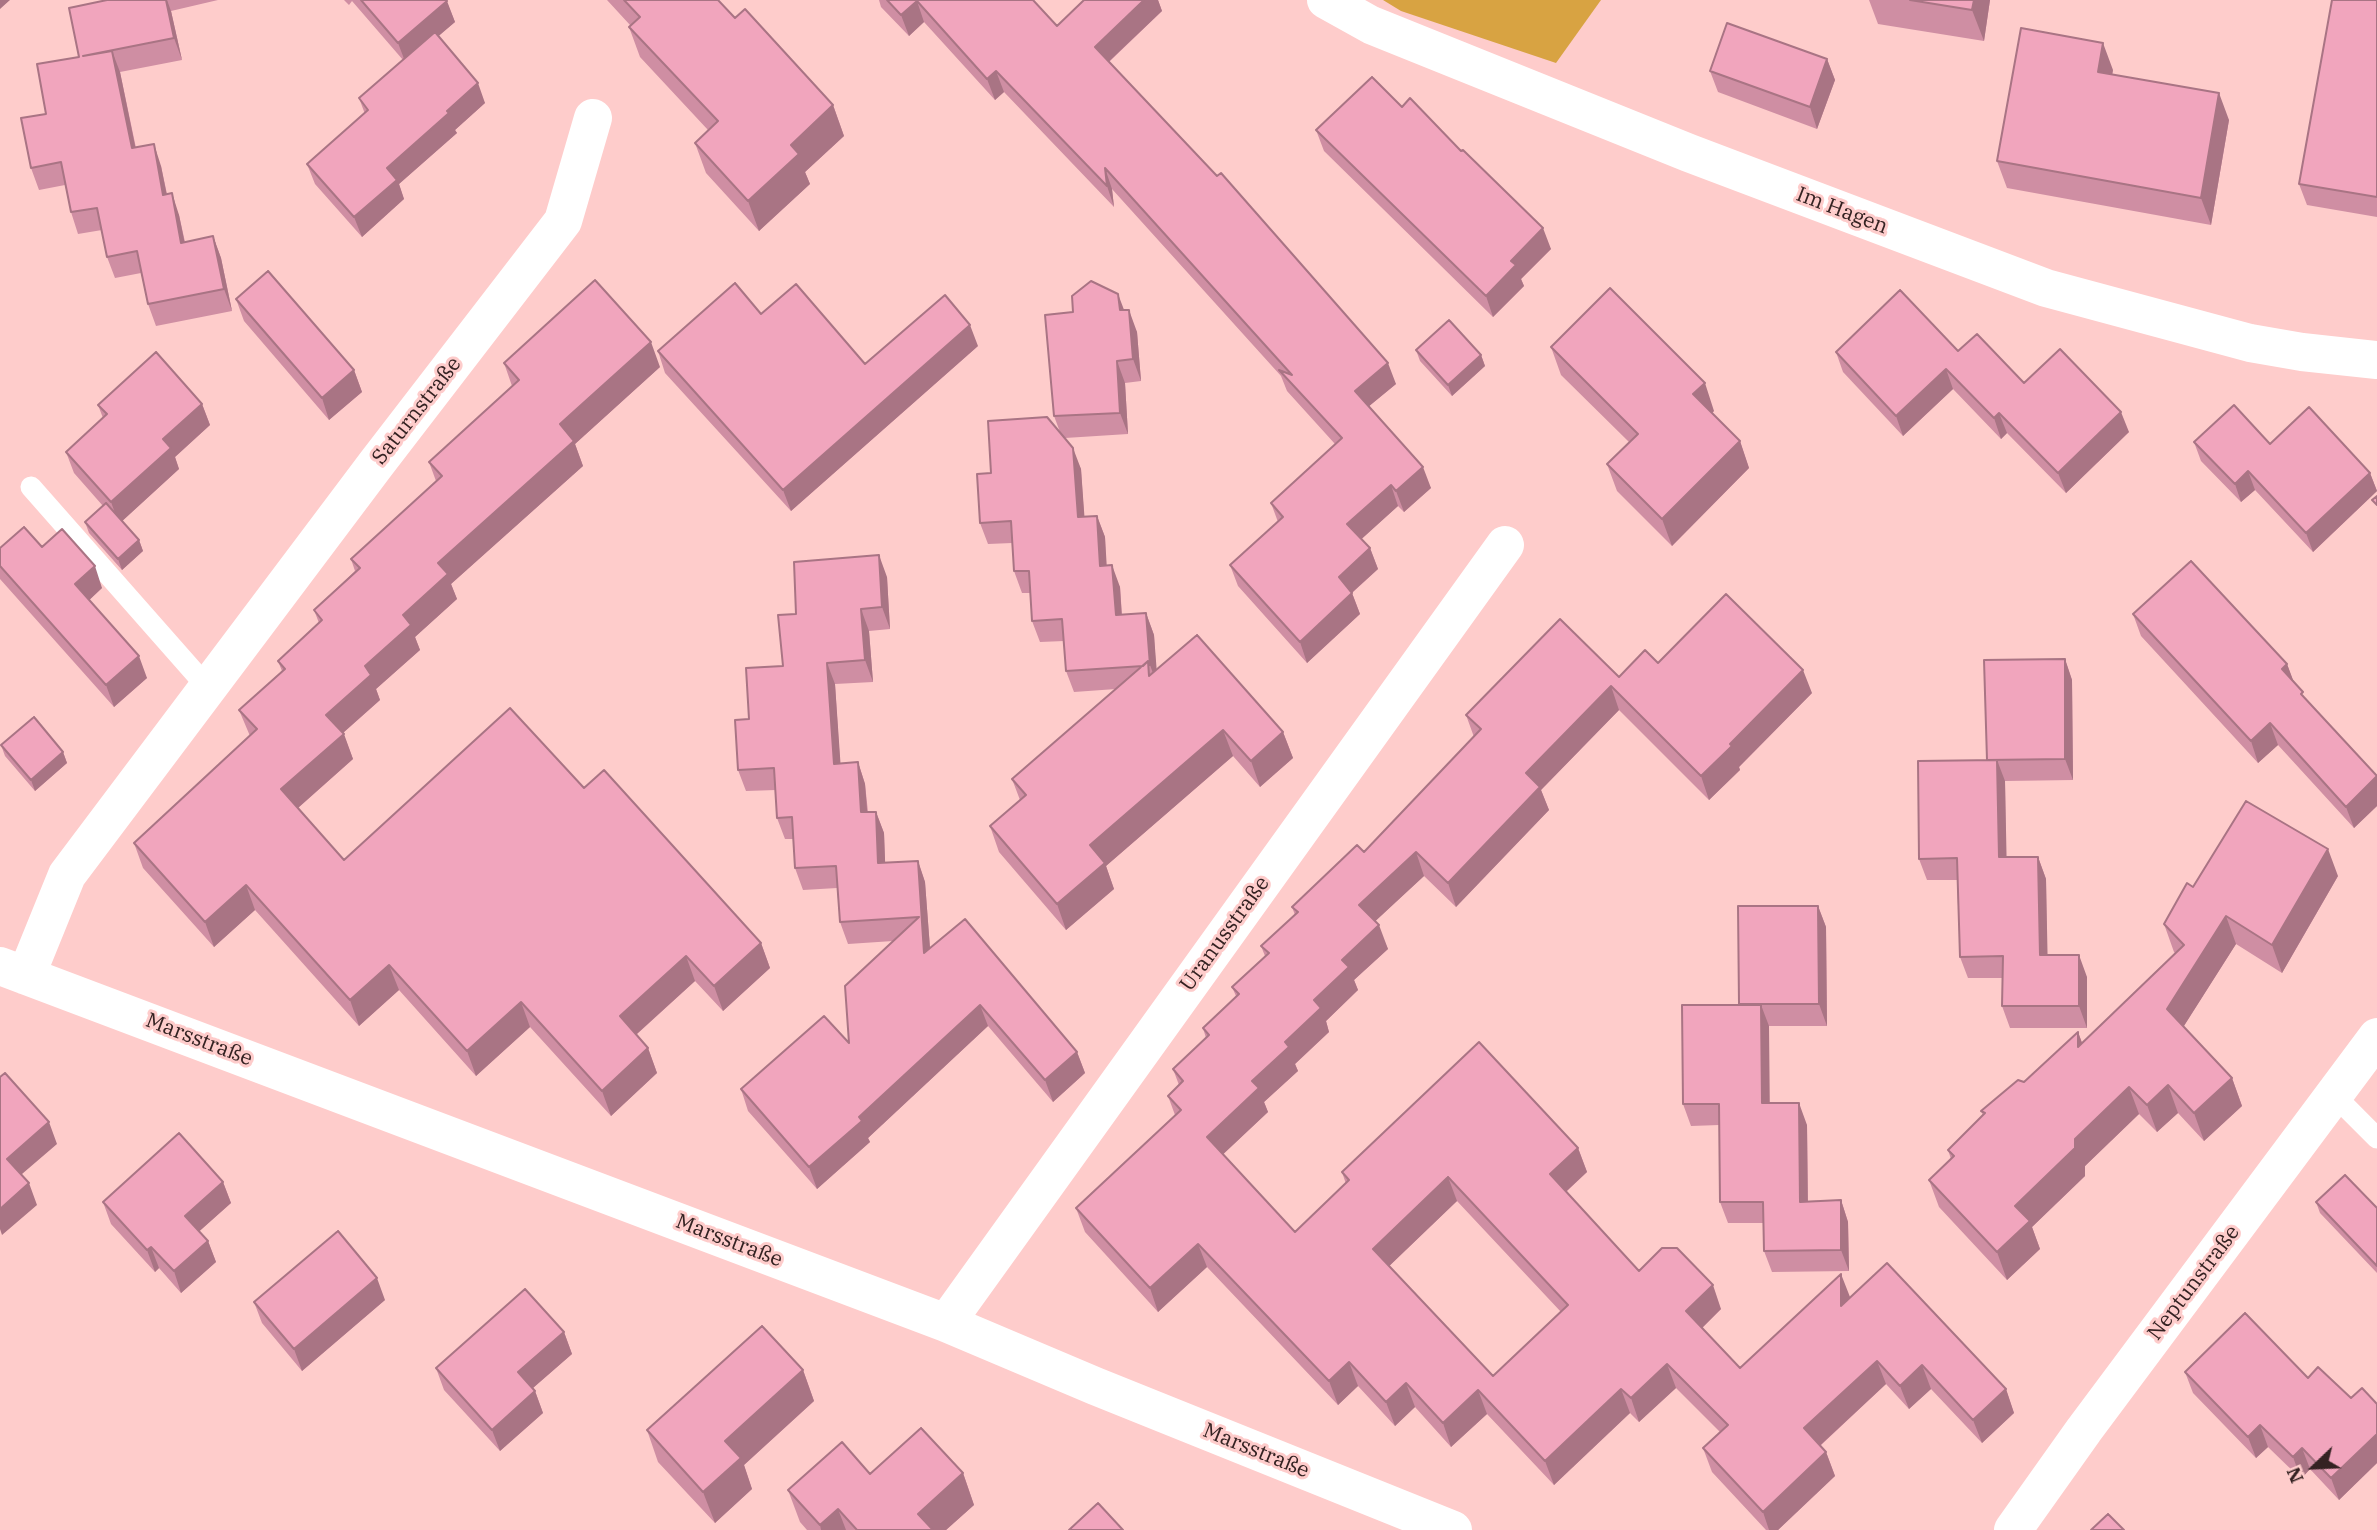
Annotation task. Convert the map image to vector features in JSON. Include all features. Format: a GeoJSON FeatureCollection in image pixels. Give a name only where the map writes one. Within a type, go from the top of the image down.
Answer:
{"type":"FeatureCollection","features":[{"type":"Feature","properties":{"kind":"street","name":"Im Hagen"},"geometry":{"type":"LineString","coordinates":[[1326,0],[1371,25],[1676,148],[2046,288],[2250,343],[2377,360]]}},
{"type":"Feature","properties":{"kind":"street","name":"Saturnstraße"},"geometry":{"type":"LineString","coordinates":[[13,971],[67,876],[376,464],[563,221],[593,118]]}},
{"type":"Feature","properties":{"kind":"street","name":"Uranusstraße"},"geometry":{"type":"LineString","coordinates":[[946,1323],[1505,545]]}},
{"type":"Feature","properties":{"kind":"street","name":"Marsstraße"},"geometry":{"type":"LineString","coordinates":[[13,971],[946,1323],[1095,1387],[1453,1530]]}},
{"type":"Feature","properties":{"kind":"street","name":"Neptunstraße"},"geometry":{"type":"LineString","coordinates":[[2013,1530],[2084,1430],[2377,1037]]}},
{"type":"Feature","properties":{"kind":"lane"},"geometry":{"type":"LineString","coordinates":[[32,487],[209,688]]}},
{"type":"Feature","properties":{"kind":"lane"},"geometry":{"type":"LineString","coordinates":[[2334,1095],[2377,1138]]}},
{"type":"Feature","properties":{"kind":"shaded area"},"geometry":{"type":"Polygon","coordinates":[[[1383,0],[1601,0],[1556,63],[1401,11],[1383,0]]]}},
{"type":"Feature","properties":{"kind":"building"},"geometry":{"type":"Polygon","coordinates":[[[107,0],[166,0],[174,38],[83,56],[112,51],[132,148],[154,144],[163,195],[172,193],[181,243],[213,236],[224,289],[148,304],[137,251],[107,257],[97,208],[71,212],[61,162],[31,168],[21,118],[46,114],[37,64],[79,57],[69,8],[107,0]]]}},
{"type":"Feature","properties":{"kind":"building"},"geometry":{"type":"Polygon","coordinates":[[[361,0],[446,0],[447,1],[398,43],[361,0]]]}},
{"type":"Feature","properties":{"kind":"building"},"geometry":{"type":"Polygon","coordinates":[[[624,0],[718,0],[735,18],[745,9],[833,105],[791,145],[799,154],[748,201],[695,143],[718,121],[629,27],[640,17],[624,0]]]}},
{"type":"Feature","properties":{"kind":"building"},"geometry":{"type":"Polygon","coordinates":[[[887,0],[1033,0],[1057,26],[1084,0],[1144,0],[1095,47],[1217,176],[1221,173],[1388,363],[1355,391],[1423,467],[1396,491],[1391,485],[1347,524],[1370,548],[1339,577],[1352,593],[1300,642],[1230,565],[1283,517],[1271,503],[1342,438],[1279,370],[1292,375],[1105,168],[1107,186],[996,71],[987,79],[917,1],[901,15],[887,0]]]}},
{"type":"Feature","properties":{"kind":"building"},"geometry":{"type":"Polygon","coordinates":[[[1910,0],[1974,0],[1972,10],[1910,0]]]}},
{"type":"Feature","properties":{"kind":"building"},"geometry":{"type":"Polygon","coordinates":[[[2332,0],[2377,0],[2377,197],[2299,184],[2332,0]]]}},
{"type":"Feature","properties":{"kind":"building"},"geometry":{"type":"Polygon","coordinates":[[[1727,23],[1827,59],[1810,107],[1710,71],[1727,23]]]}},
{"type":"Feature","properties":{"kind":"building"},"geometry":{"type":"Polygon","coordinates":[[[2021,28],[2103,43],[2098,72],[2219,93],[2201,198],[1997,161],[2021,28]]]}},
{"type":"Feature","properties":{"kind":"building"},"geometry":{"type":"Polygon","coordinates":[[[435,32],[478,83],[447,111],[449,113],[387,168],[397,180],[354,217],[307,164],[368,110],[359,98],[435,32]]]}},
{"type":"Feature","properties":{"kind":"building"},"geometry":{"type":"Polygon","coordinates":[[[1372,77],[1402,107],[1410,98],[1461,151],[1543,228],[1511,261],[1516,265],[1486,296],[1316,130],[1372,77]]]}},
{"type":"Feature","properties":{"kind":"building"},"geometry":{"type":"Polygon","coordinates":[[[268,271],[354,370],[322,398],[236,299],[268,271]]]}},
{"type":"Feature","properties":{"kind":"building"},"geometry":{"type":"Polygon","coordinates":[[[595,280],[651,342],[560,424],[574,441],[438,563],[448,574],[403,615],[411,625],[365,666],[371,675],[326,715],[344,734],[281,789],[344,860],[510,708],[584,788],[604,770],[761,943],[714,986],[686,956],[620,1016],[648,1048],[602,1091],[521,1002],[467,1051],[389,965],[350,1000],[246,885],[205,922],[134,843],[257,729],[239,710],[285,669],[278,661],[322,620],[314,610],[360,568],[351,559],[442,476],[429,462],[519,380],[504,363],[595,280]]]}},
{"type":"Feature","properties":{"kind":"building"},"geometry":{"type":"Polygon","coordinates":[[[1091,281],[1118,294],[1120,310],[1129,310],[1133,359],[1117,361],[1120,413],[1054,416],[1045,315],[1073,312],[1072,296],[1091,281]]]}},
{"type":"Feature","properties":{"kind":"building"},"geometry":{"type":"Polygon","coordinates":[[[735,283],[761,314],[796,284],[865,364],[945,295],[970,325],[783,490],[658,351],[735,283]]]}},
{"type":"Feature","properties":{"kind":"building"},"geometry":{"type":"Polygon","coordinates":[[[1610,288],[1705,383],[1693,394],[1740,441],[1662,519],[1607,464],[1638,434],[1551,347],[1610,288]]]}},
{"type":"Feature","properties":{"kind":"building"},"geometry":{"type":"Polygon","coordinates":[[[1900,290],[1958,351],[1977,334],[2024,383],[2060,349],[2121,412],[2058,473],[1999,413],[1994,418],[1946,369],[1896,416],[1836,352],[1900,290]]]}},
{"type":"Feature","properties":{"kind":"building"},"geometry":{"type":"Polygon","coordinates":[[[1449,320],[1481,355],[1448,385],[1416,350],[1449,320]]]}},
{"type":"Feature","properties":{"kind":"building"},"geometry":{"type":"Polygon","coordinates":[[[156,352],[202,404],[163,439],[171,448],[111,502],[66,452],[107,414],[98,405],[156,352]]]}},
{"type":"Feature","properties":{"kind":"building"},"geometry":{"type":"Polygon","coordinates":[[[2234,405],[2270,444],[2309,407],[2370,473],[2306,533],[2248,471],[2235,484],[2194,442],[2234,405]]]}},
{"type":"Feature","properties":{"kind":"building"},"geometry":{"type":"Polygon","coordinates":[[[1047,417],[1073,448],[1078,517],[1097,516],[1100,566],[1112,565],[1116,615],[1146,613],[1150,665],[1148,661],[1143,666],[1066,671],[1062,619],[1032,621],[1029,571],[1014,571],[1011,521],[980,523],[977,474],[991,473],[988,421],[1047,417]]]}},
{"type":"Feature","properties":{"kind":"building"},"geometry":{"type":"Polygon","coordinates":[[[106,503],[139,540],[118,559],[85,522],[106,503]]]}},
{"type":"Feature","properties":{"kind":"building"},"geometry":{"type":"Polygon","coordinates":[[[24,527],[42,547],[62,529],[95,566],[75,584],[139,656],[106,685],[0,566],[0,548],[24,527]]]}},
{"type":"Feature","properties":{"kind":"building"},"geometry":{"type":"Polygon","coordinates":[[[879,555],[882,607],[861,609],[865,660],[827,663],[834,764],[858,762],[861,812],[876,812],[878,863],[918,861],[924,953],[965,919],[1077,1052],[1045,1080],[980,1005],[859,1117],[862,1121],[809,1167],[741,1089],[824,1016],[849,1043],[845,986],[919,917],[840,922],[836,866],[795,868],[792,817],[777,818],[774,768],[738,770],[735,720],[749,719],[746,668],[783,666],[778,615],[796,614],[794,562],[879,555]]]}},
{"type":"Feature","properties":{"kind":"building"},"geometry":{"type":"Polygon","coordinates":[[[2191,561],[2287,664],[2282,669],[2303,692],[2301,694],[2377,776],[2346,807],[2270,723],[2251,741],[2133,614],[2191,561]]]}},
{"type":"Feature","properties":{"kind":"building"},"geometry":{"type":"Polygon","coordinates":[[[1726,594],[1803,670],[1701,776],[1611,686],[1526,773],[1540,787],[1448,883],[1416,852],[1359,905],[1379,925],[1342,960],[1349,967],[1314,1000],[1321,1008],[1285,1042],[1289,1047],[1252,1081],[1259,1088],[1207,1137],[1295,1232],[1349,1180],[1342,1172],[1479,1042],[1578,1148],[1550,1174],[1639,1271],[1662,1248],[1677,1248],[1713,1285],[1686,1311],[1740,1368],[1841,1274],[1841,1306],[1887,1263],[2006,1389],[1973,1420],[1922,1365],[1900,1386],[1877,1361],[1804,1428],[1826,1452],[1763,1512],[1703,1448],[1728,1425],[1667,1364],[1631,1398],[1621,1389],[1545,1461],[1478,1390],[1443,1423],[1406,1383],[1386,1402],[1349,1362],[1329,1381],[1198,1244],[1150,1288],[1076,1208],[1181,1110],[1168,1096],[1183,1081],[1173,1069],[1209,1035],[1203,1028],[1239,994],[1232,987],[1269,953],[1261,946],[1298,912],[1292,907],[1357,845],[1364,852],[1481,729],[1466,715],[1560,619],[1619,677],[1645,650],[1658,663],[1726,594]],[[1448,1177],[1373,1249],[1493,1376],[1568,1305],[1448,1177]]]}},
{"type":"Feature","properties":{"kind":"building"},"geometry":{"type":"Polygon","coordinates":[[[1197,635],[1283,732],[1251,761],[1223,730],[1090,845],[1105,863],[1057,904],[990,826],[1026,795],[1012,779],[1148,661],[1149,676],[1197,635]]]}},
{"type":"Feature","properties":{"kind":"building"},"geometry":{"type":"Polygon","coordinates":[[[2065,659],[2065,759],[1987,760],[1984,660],[2065,659]]]}},
{"type":"Feature","properties":{"kind":"building"},"geometry":{"type":"Polygon","coordinates":[[[34,717],[63,752],[31,780],[1,745],[34,717]]]}},
{"type":"Feature","properties":{"kind":"building"},"geometry":{"type":"Polygon","coordinates":[[[1997,760],[1999,857],[2038,857],[2040,955],[2079,955],[2079,1006],[2002,1006],[2003,956],[1960,957],[1957,858],[1919,859],[1918,761],[1997,760]]]}},
{"type":"Feature","properties":{"kind":"building"},"geometry":{"type":"Polygon","coordinates":[[[2246,801],[2328,849],[2272,945],[2226,916],[2167,1009],[2232,1078],[2194,1113],[2168,1085],[2147,1105],[2129,1087],[2075,1139],[2075,1148],[2015,1206],[2030,1221],[1997,1252],[1929,1180],[1954,1156],[1948,1150],[1985,1113],[1981,1111],[2018,1080],[2024,1082],[2078,1032],[2078,1047],[2184,945],[2164,924],[2187,883],[2193,887],[2246,801]]]}},
{"type":"Feature","properties":{"kind":"building"},"geometry":{"type":"Polygon","coordinates":[[[1738,906],[1818,906],[1819,1004],[1739,1004],[1738,906]]]}},
{"type":"Feature","properties":{"kind":"building"},"geometry":{"type":"Polygon","coordinates":[[[1682,1005],[1761,1005],[1762,1103],[1799,1103],[1800,1202],[1841,1200],[1841,1250],[1764,1251],[1763,1202],[1720,1202],[1719,1104],[1683,1104],[1682,1005]]]}},
{"type":"Feature","properties":{"kind":"building"},"geometry":{"type":"Polygon","coordinates":[[[5,1073],[49,1122],[7,1159],[29,1183],[0,1209],[0,1077],[5,1073]]]}},
{"type":"Feature","properties":{"kind":"building"},"geometry":{"type":"Polygon","coordinates":[[[179,1133],[223,1182],[185,1216],[208,1241],[174,1271],[151,1247],[147,1250],[103,1202],[179,1133]]]}},
{"type":"Feature","properties":{"kind":"building"},"geometry":{"type":"Polygon","coordinates":[[[2345,1175],[2377,1208],[2377,1266],[2316,1202],[2345,1175]]]}},
{"type":"Feature","properties":{"kind":"building"},"geometry":{"type":"Polygon","coordinates":[[[338,1231],[377,1278],[294,1349],[254,1302],[338,1231]]]}},
{"type":"Feature","properties":{"kind":"building"},"geometry":{"type":"Polygon","coordinates":[[[525,1289],[564,1332],[518,1372],[535,1391],[492,1430],[436,1368],[525,1289]]]}},
{"type":"Feature","properties":{"kind":"building"},"geometry":{"type":"Polygon","coordinates":[[[2245,1313],[2308,1378],[2318,1367],[2351,1398],[2362,1388],[2377,1404],[2377,1434],[2331,1478],[2302,1448],[2293,1457],[2260,1425],[2248,1437],[2185,1372],[2245,1313]]]}},
{"type":"Feature","properties":{"kind":"building"},"geometry":{"type":"Polygon","coordinates":[[[762,1326],[803,1370],[725,1441],[741,1458],[703,1492],[647,1430],[762,1326]]]}},
{"type":"Feature","properties":{"kind":"building"},"geometry":{"type":"Polygon","coordinates":[[[921,1428],[963,1473],[918,1514],[933,1530],[857,1530],[838,1509],[820,1525],[788,1490],[842,1442],[870,1474],[921,1428]]]}},
{"type":"Feature","properties":{"kind":"building"},"geometry":{"type":"Polygon","coordinates":[[[1098,1503],[1123,1530],[1069,1530],[1098,1503]]]}},
{"type":"Feature","properties":{"kind":"building"},"geometry":{"type":"Polygon","coordinates":[[[2108,1514],[2124,1530],[2091,1530],[2108,1514]]]}}]}
